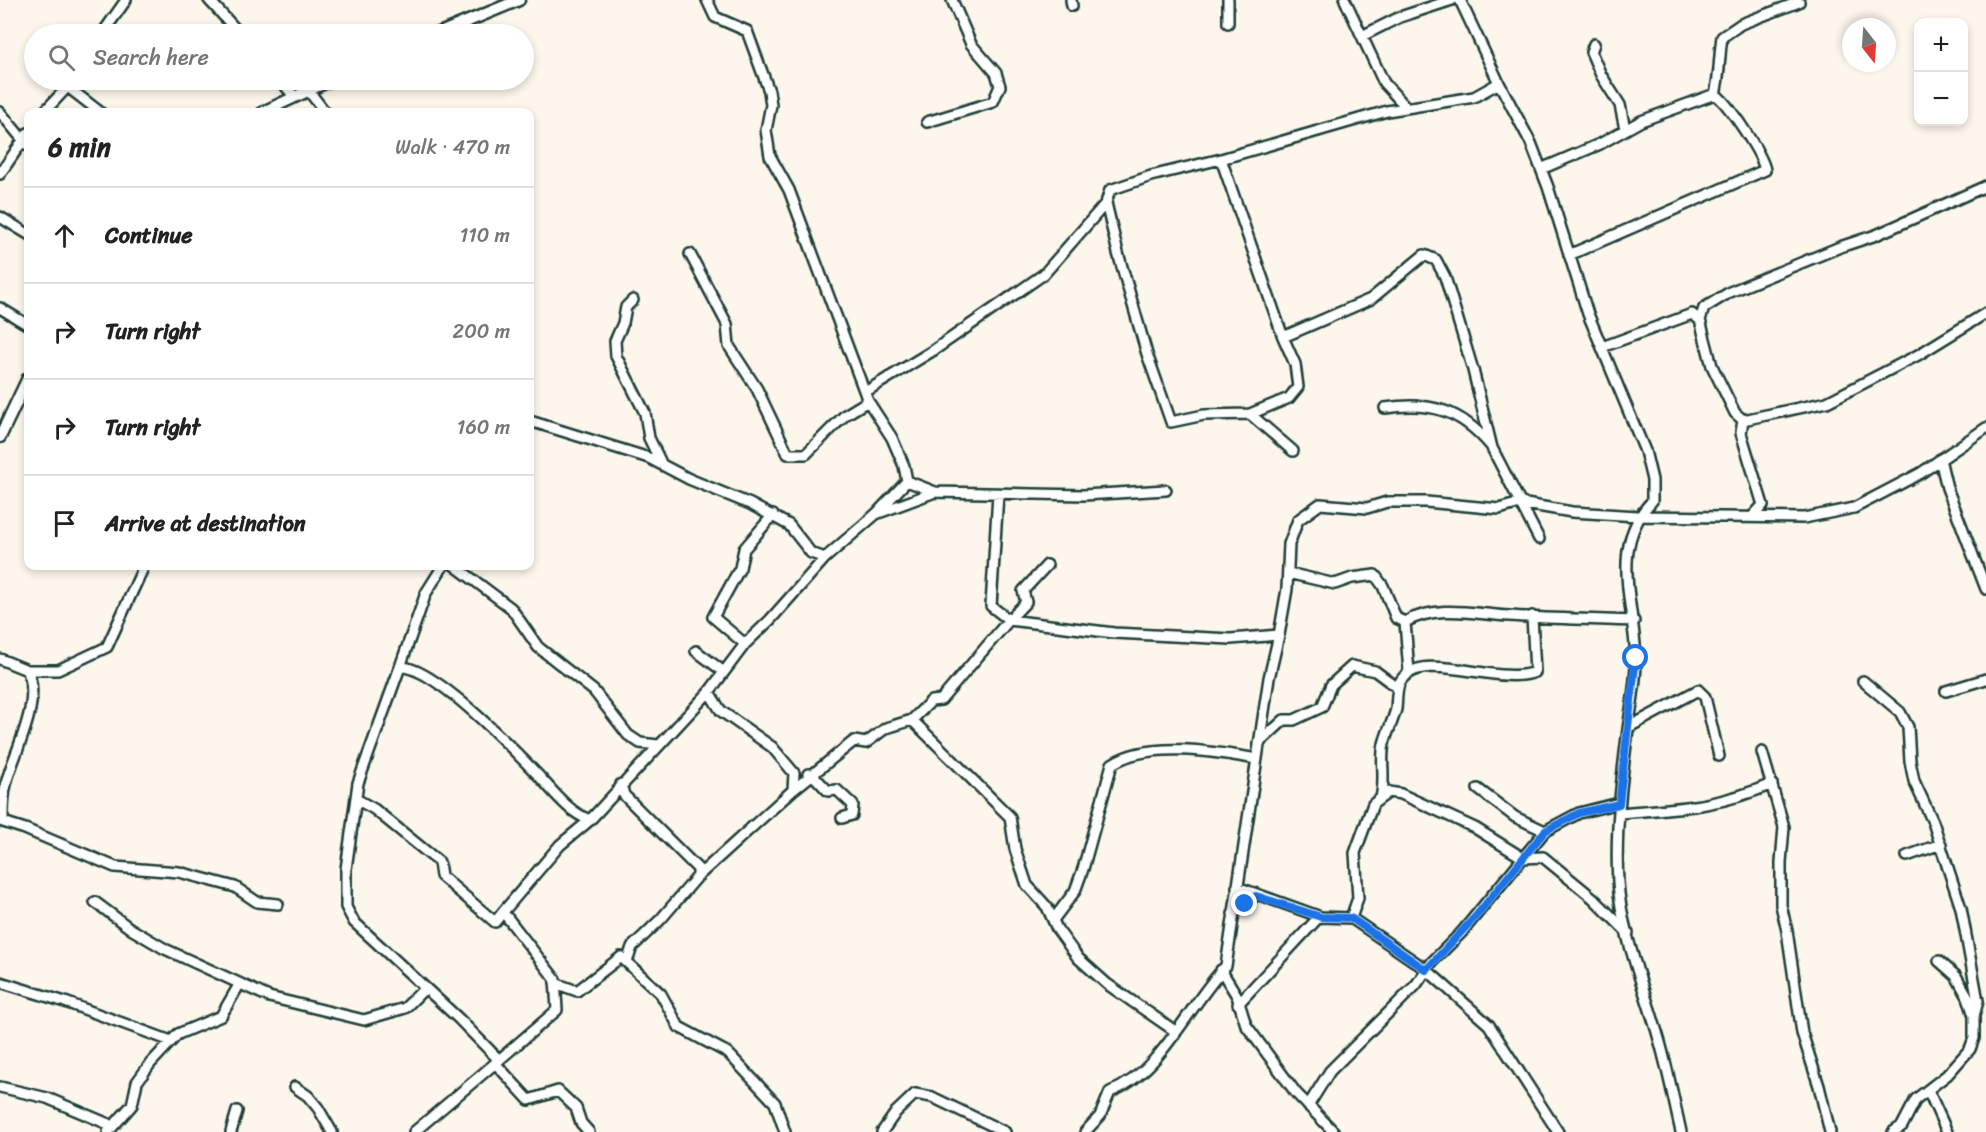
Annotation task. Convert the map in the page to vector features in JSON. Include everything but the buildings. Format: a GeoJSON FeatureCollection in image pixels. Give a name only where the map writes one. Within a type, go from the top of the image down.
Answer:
{"type":"FeatureCollection","features":[{"type":"Feature","properties":{"kind":"street"},"geometry":{"type":"LineString","coordinates":[[109,24],[126,0]]}},
{"type":"Feature","properties":{"kind":"street"},"geometry":{"type":"LineString","coordinates":[[209,0],[231,24]]}},
{"type":"Feature","properties":{"kind":"street"},"geometry":{"type":"LineString","coordinates":[[461,24],[519,0]]}},
{"type":"Feature","properties":{"kind":"street"},"geometry":{"type":"LineString","coordinates":[[707,0],[715,17],[747,31],[756,52],[771,105],[766,130],[770,156],[789,190],[867,396],[892,438],[904,466],[907,481]]}},
{"type":"Feature","properties":{"kind":"street"},"geometry":{"type":"LineString","coordinates":[[927,122],[993,102],[1000,86],[996,73],[971,44],[952,0]]}},
{"type":"Feature","properties":{"kind":"street"},"geometry":{"type":"LineString","coordinates":[[1228,0],[1228,23]]}},
{"type":"Feature","properties":{"kind":"street"},"geometry":{"type":"LineString","coordinates":[[1345,0],[1384,83],[1406,107]]}},
{"type":"Feature","properties":{"kind":"street"},"geometry":{"type":"LineString","coordinates":[[1362,36],[1400,17],[1452,0]]}},
{"type":"Feature","properties":{"kind":"street"},"geometry":{"type":"LineString","coordinates":[[1460,0],[1498,83],[1531,143],[1602,346],[1623,394],[1650,470],[1652,501],[1638,516],[1628,544],[1625,561],[1634,621],[1636,672],[1619,808],[1619,892],[1640,980],[1665,1061],[1681,1132]]}},
{"type":"Feature","properties":{"kind":"street"},"geometry":{"type":"LineString","coordinates":[[1715,94],[1719,78],[1722,37],[1741,24],[1799,2]]}},
{"type":"Feature","properties":{"kind":"street"},"geometry":{"type":"LineString","coordinates":[[1594,44],[1591,52],[1601,75],[1620,105],[1625,129]]}},
{"type":"Feature","properties":{"kind":"street"},"geometry":{"type":"LineString","coordinates":[[690,254],[727,324],[729,346],[757,389],[788,454],[806,454],[867,396],[1044,274],[1106,203],[1110,190],[1151,176],[1221,159],[1406,107],[1474,97],[1498,83]]}},
{"type":"Feature","properties":{"kind":"street"},"geometry":{"type":"LineString","coordinates":[[48,108],[66,90]]}},
{"type":"Feature","properties":{"kind":"street"},"geometry":{"type":"LineString","coordinates":[[78,90],[96,108]]}},
{"type":"Feature","properties":{"kind":"street"},"geometry":{"type":"LineString","coordinates":[[289,90],[294,96]]}},
{"type":"Feature","properties":{"kind":"street"},"geometry":{"type":"LineString","coordinates":[[274,108],[308,90],[322,108]]}},
{"type":"Feature","properties":{"kind":"street"},"geometry":{"type":"LineString","coordinates":[[1541,169],[1600,144],[1625,129],[1715,94]]}},
{"type":"Feature","properties":{"kind":"street"},"geometry":{"type":"LineString","coordinates":[[1569,255],[1766,171],[1763,159],[1725,101],[1715,94]]}},
{"type":"Feature","properties":{"kind":"street"},"geometry":{"type":"LineString","coordinates":[[0,112],[24,137]]}},
{"type":"Feature","properties":{"kind":"street"},"geometry":{"type":"LineString","coordinates":[[0,174],[24,144]]}},
{"type":"Feature","properties":{"kind":"street"},"geometry":{"type":"LineString","coordinates":[[1106,203],[1147,354],[1171,422],[1204,415],[1250,414],[1289,398],[1298,387],[1295,364],[1282,337],[1221,159]]}},
{"type":"Feature","properties":{"kind":"street"},"geometry":{"type":"LineString","coordinates":[[1602,346],[1696,317],[1704,308],[1730,292],[1840,247],[1876,235],[1986,186]]}},
{"type":"Feature","properties":{"kind":"street"},"geometry":{"type":"LineString","coordinates":[[0,217],[24,232]]}},
{"type":"Feature","properties":{"kind":"street"},"geometry":{"type":"LineString","coordinates":[[1282,337],[1371,299],[1424,255],[1436,260],[1445,277],[1473,370],[1492,448]]}},
{"type":"Feature","properties":{"kind":"street"},"geometry":{"type":"LineString","coordinates":[[633,300],[626,308],[623,323],[615,340],[615,356],[645,413],[650,438],[661,463]]}},
{"type":"Feature","properties":{"kind":"street"},"geometry":{"type":"LineString","coordinates":[[0,308],[24,323]]}},
{"type":"Feature","properties":{"kind":"street"},"geometry":{"type":"LineString","coordinates":[[1743,420],[1827,402],[1918,355],[1986,313]]}},
{"type":"Feature","properties":{"kind":"street"},"geometry":{"type":"LineString","coordinates":[[1696,317],[1712,366],[1735,413],[1743,420]]}},
{"type":"Feature","properties":{"kind":"street"},"geometry":{"type":"LineString","coordinates":[[0,437],[24,386]]}},
{"type":"Feature","properties":{"kind":"street"},"geometry":{"type":"LineString","coordinates":[[1385,408],[1427,406],[1458,415],[1474,426],[1492,448],[1539,539]]}},
{"type":"Feature","properties":{"kind":"street"},"geometry":{"type":"LineString","coordinates":[[1250,414],[1293,451]]}},
{"type":"Feature","properties":{"kind":"street"},"geometry":{"type":"LineString","coordinates":[[1743,420],[1741,433],[1763,505],[1753,516]]}},
{"type":"Feature","properties":{"kind":"street"},"geometry":{"type":"LineString","coordinates":[[534,422],[592,438],[661,463],[689,479],[773,515],[789,525],[811,553],[825,558]]}},
{"type":"Feature","properties":{"kind":"street"},"geometry":{"type":"LineString","coordinates":[[1085,1132],[1100,1116],[1110,1092],[1128,1085],[1175,1031],[1226,966],[1269,678],[1279,635],[1288,573],[1289,544],[1298,520],[1320,504],[1367,508],[1387,502],[1426,502],[1499,509],[1520,503],[1572,512],[1638,516],[1804,518],[1854,508],[1921,473],[1986,428]]}},
{"type":"Feature","properties":{"kind":"street"},"geometry":{"type":"LineString","coordinates":[[1940,459],[1947,488],[1986,589]]}},
{"type":"Feature","properties":{"kind":"street"},"geometry":{"type":"LineString","coordinates":[[907,481],[935,492]]}},
{"type":"Feature","properties":{"kind":"street"},"geometry":{"type":"LineString","coordinates":[[356,799],[375,809],[439,862],[441,876],[495,922],[560,845],[590,820],[621,784],[709,692],[745,644],[770,621],[825,558],[876,514],[907,481]]}},
{"type":"Feature","properties":{"kind":"street"},"geometry":{"type":"LineString","coordinates":[[876,514],[935,492],[1084,495],[1166,490]]}},
{"type":"Feature","properties":{"kind":"street"},"geometry":{"type":"LineString","coordinates":[[998,494],[991,606],[1009,620],[1137,634],[1231,639],[1279,635]]}},
{"type":"Feature","properties":{"kind":"street"},"geometry":{"type":"LineString","coordinates":[[745,644],[713,617],[714,612],[723,604],[733,578],[740,568],[744,549],[773,515]]}},
{"type":"Feature","properties":{"kind":"street"},"geometry":{"type":"LineString","coordinates":[[627,962],[632,947],[661,919],[698,876],[812,774],[854,741],[866,743],[886,728],[912,720],[931,701],[941,700],[1026,602],[1023,591],[1047,565]]}},
{"type":"Feature","properties":{"kind":"street"},"geometry":{"type":"LineString","coordinates":[[0,659],[27,670],[58,670],[107,646],[142,570]]}},
{"type":"Feature","properties":{"kind":"street"},"geometry":{"type":"LineString","coordinates":[[440,570],[426,593],[358,783],[346,868],[346,907],[354,922],[425,988],[497,1061],[529,1100],[558,1091],[576,1108],[581,1123],[589,1132]]}},
{"type":"Feature","properties":{"kind":"street"},"geometry":{"type":"LineString","coordinates":[[460,570],[511,608],[538,647],[594,691],[628,735],[640,743],[658,745]]}},
{"type":"Feature","properties":{"kind":"street"},"geometry":{"type":"LineString","coordinates":[[1288,573],[1335,584],[1352,578],[1375,575],[1383,586],[1396,618],[1405,622]]}},
{"type":"Feature","properties":{"kind":"street"},"geometry":{"type":"LineString","coordinates":[[1405,622],[1419,614],[1450,609],[1634,621]]}},
{"type":"Feature","properties":{"kind":"street"},"geometry":{"type":"LineString","coordinates":[[1381,798],[1385,780],[1382,765],[1384,744],[1395,710],[1399,682],[1409,672],[1433,666],[1501,677],[1525,676],[1535,672],[1532,616]]}},
{"type":"Feature","properties":{"kind":"street"},"geometry":{"type":"LineString","coordinates":[[1405,622],[1409,672]]}},
{"type":"Feature","properties":{"kind":"street"},"geometry":{"type":"LineString","coordinates":[[696,651],[724,672]]}},
{"type":"Feature","properties":{"kind":"street"},"geometry":{"type":"LineString","coordinates":[[400,667],[410,666],[440,682],[531,768],[576,815],[590,820]]}},
{"type":"Feature","properties":{"kind":"street"},"geometry":{"type":"LineString","coordinates":[[1259,743],[1284,720],[1294,720],[1322,707],[1331,686],[1352,666],[1375,670],[1398,687]]}},
{"type":"Feature","properties":{"kind":"street"},"geometry":{"type":"LineString","coordinates":[[27,670],[32,679],[24,738],[8,776],[3,798],[2,821],[115,867],[179,872],[235,887],[257,902],[278,904]]}},
{"type":"Feature","properties":{"kind":"street"},"geometry":{"type":"LineString","coordinates":[[1946,691],[1986,678]]}},
{"type":"Feature","properties":{"kind":"street"},"geometry":{"type":"LineString","coordinates":[[1863,681],[1900,712],[1908,728],[1914,781],[1941,844],[1961,908],[1978,1001],[1974,1016],[1974,1038],[1970,1049],[1947,1075],[1916,1099],[1902,1126],[1893,1132]]}},
{"type":"Feature","properties":{"kind":"street"},"geometry":{"type":"LineString","coordinates":[[1629,727],[1698,690],[1705,697],[1719,756]]}},
{"type":"Feature","properties":{"kind":"street"},"geometry":{"type":"LineString","coordinates":[[709,692],[721,711],[772,747],[794,773],[793,790]]}},
{"type":"Feature","properties":{"kind":"street"},"geometry":{"type":"LineString","coordinates":[[912,720],[1010,817],[1015,849],[1027,885],[1047,907],[1078,958],[1107,984],[1175,1031]]}},
{"type":"Feature","properties":{"kind":"street"},"geometry":{"type":"LineString","coordinates":[[1053,920],[1075,891],[1112,764],[1127,754],[1173,751],[1212,751],[1257,759]]}},
{"type":"Feature","properties":{"kind":"street"},"geometry":{"type":"LineString","coordinates":[[1762,752],[1784,827],[1781,905],[1802,1033],[1819,1086],[1830,1132]]}},
{"type":"Feature","properties":{"kind":"street"},"geometry":{"type":"LineString","coordinates":[[794,773],[812,774],[828,791],[837,790],[853,805],[852,815],[842,818]]}},
{"type":"Feature","properties":{"kind":"street"},"geometry":{"type":"LineString","coordinates":[[621,784],[624,795],[698,869],[698,876]]}},
{"type":"Feature","properties":{"kind":"street"},"geometry":{"type":"LineString","coordinates":[[1308,1106],[1330,1071],[1416,985],[1426,970],[1469,924],[1545,831],[1579,813],[1619,808],[1689,809],[1732,800],[1772,784]]}},
{"type":"Feature","properties":{"kind":"street"},"geometry":{"type":"LineString","coordinates":[[1478,789],[1515,817],[1545,831]]}},
{"type":"Feature","properties":{"kind":"street"},"geometry":{"type":"LineString","coordinates":[[1351,918],[1358,898],[1355,853],[1373,804],[1389,792],[1401,794],[1475,828],[1523,858],[1544,857],[1593,898],[1629,934]]}},
{"type":"Feature","properties":{"kind":"street"},"geometry":{"type":"LineString","coordinates":[[1907,856],[1941,844]]}},
{"type":"Feature","properties":{"kind":"street"},"geometry":{"type":"LineString","coordinates":[[1237,888],[1319,917],[1351,918],[1426,970],[1489,1025],[1558,1132]]}},
{"type":"Feature","properties":{"kind":"street"},"geometry":{"type":"LineString","coordinates":[[1233,914],[1256,896]]}},
{"type":"Feature","properties":{"kind":"street"},"geometry":{"type":"LineString","coordinates":[[95,902],[130,929],[165,949],[269,997],[364,1020],[405,1008],[425,988]]}},
{"type":"Feature","properties":{"kind":"street"},"geometry":{"type":"LineString","coordinates":[[414,1132],[557,1010],[555,983],[502,912]]}},
{"type":"Feature","properties":{"kind":"street"},"geometry":{"type":"LineString","coordinates":[[1238,1004],[1319,917]]}},
{"type":"Feature","properties":{"kind":"street"},"geometry":{"type":"LineString","coordinates":[[555,983],[577,991],[621,957],[661,994],[679,1027],[728,1053],[775,1103],[785,1132]]}},
{"type":"Feature","properties":{"kind":"street"},"geometry":{"type":"LineString","coordinates":[[1939,962],[1956,976],[1968,997],[1974,1016]]}},
{"type":"Feature","properties":{"kind":"street"},"geometry":{"type":"LineString","coordinates":[[1221,970],[1246,1025],[1308,1106],[1334,1132]]}},
{"type":"Feature","properties":{"kind":"street"},"geometry":{"type":"LineString","coordinates":[[0,982],[65,1002],[171,1041]]}},
{"type":"Feature","properties":{"kind":"street"},"geometry":{"type":"LineString","coordinates":[[0,1087],[47,1098],[111,1129],[132,1105],[137,1082],[171,1041],[178,1034],[221,1016],[239,985]]}},
{"type":"Feature","properties":{"kind":"street"},"geometry":{"type":"LineString","coordinates":[[296,1087],[313,1102],[332,1132]]}},
{"type":"Feature","properties":{"kind":"street"},"geometry":{"type":"LineString","coordinates":[[1928,1090],[1947,1132]]}},
{"type":"Feature","properties":{"kind":"street"},"geometry":{"type":"LineString","coordinates":[[882,1132],[896,1112],[915,1094],[932,1097],[1005,1132]]}},
{"type":"Feature","properties":{"kind":"street"},"geometry":{"type":"LineString","coordinates":[[231,1132],[237,1111]]}},
{"type":"Feature","properties":{"kind":"route"},"geometry":{"type":"LineString","coordinates":[[1245,904],[1256,896],[1321,917],[1351,918],[1426,970],[1476,916],[1503,879],[1534,847],[1545,831],[1569,817],[1594,807],[1619,804],[1636,658]]}}]}
